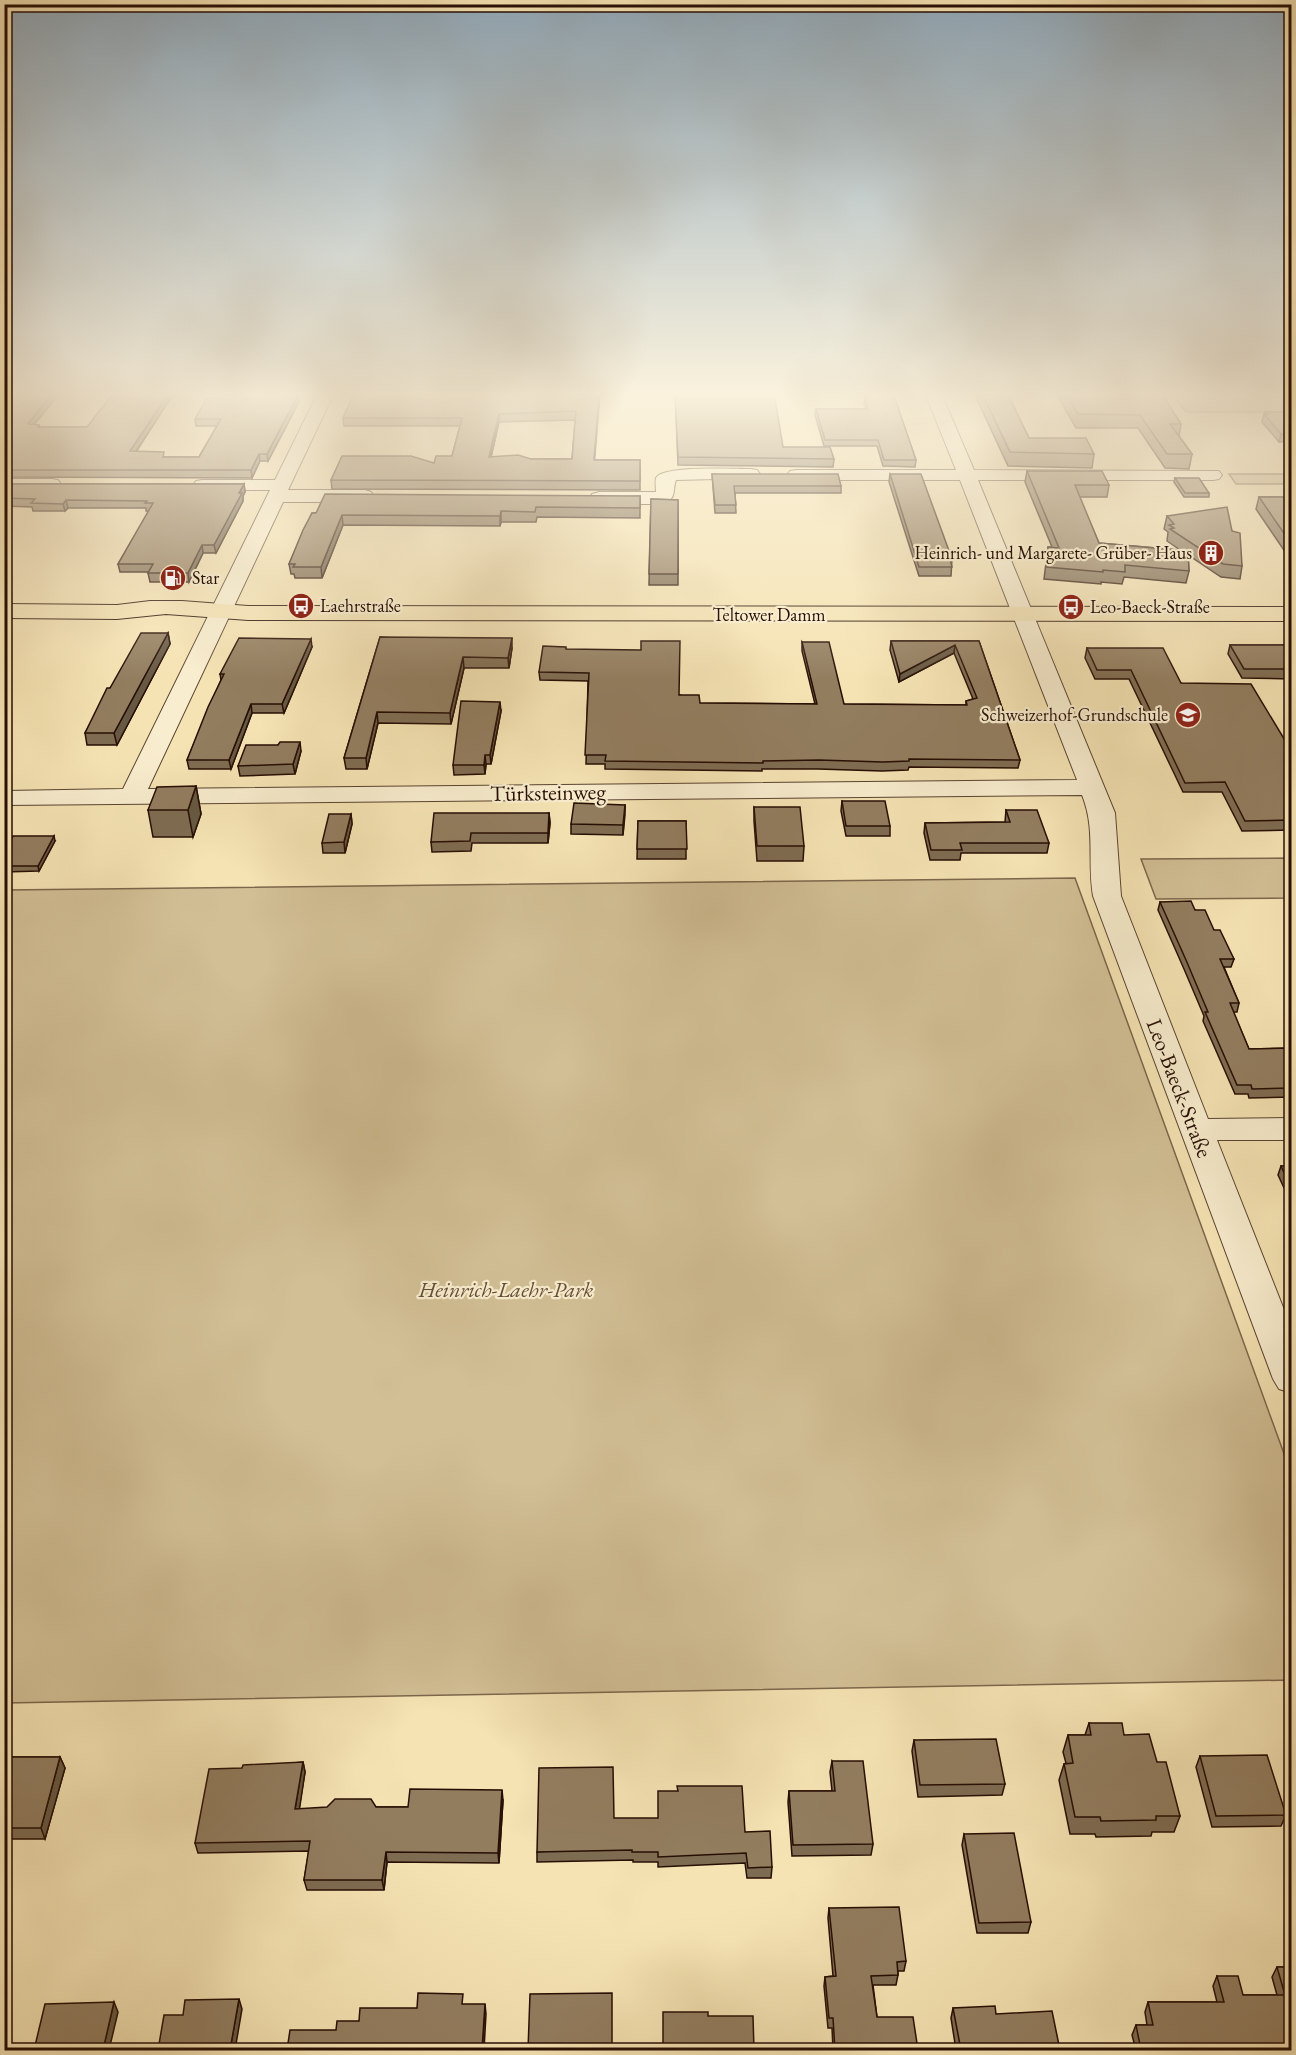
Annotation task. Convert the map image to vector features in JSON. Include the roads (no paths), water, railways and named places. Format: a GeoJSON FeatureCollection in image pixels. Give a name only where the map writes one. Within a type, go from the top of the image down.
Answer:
{"type":"FeatureCollection","features":[{"type":"Feature","properties":{"kind":"main road","name":"Teltower Damm"},"geometry":{"type":"LineString","coordinates":[[4,611],[117,612],[131,616],[220,613],[1292,614]]}},
{"type":"Feature","properties":{"kind":"street"},"geometry":{"type":"LineString","coordinates":[[261,489],[385,497]]}},
{"type":"Feature","properties":{"kind":"street"},"geometry":{"type":"LineString","coordinates":[[577,498],[661,498],[666,493],[666,489]]}},
{"type":"Feature","properties":{"kind":"street","name":"Leo-Baeck-Straße"},"geometry":{"type":"LineString","coordinates":[[974,489],[1104,822],[1102,873],[1107,896],[1292,1379]]}},
{"type":"Feature","properties":{"kind":"street"},"geometry":{"type":"LineString","coordinates":[[132,796],[279,490]]}},
{"type":"Feature","properties":{"kind":"street","name":"Türksteinweg"},"geometry":{"type":"LineString","coordinates":[[4,798],[1092,787]]}},
{"type":"Feature","properties":{"kind":"street"},"geometry":{"type":"LineString","coordinates":[[1196,1130],[1292,1129]]}},
{"type":"Feature","properties":{"kind":"place","name":"Heinrich- und Margarete- Grüber- Haus"},"geometry":{"type":"Point","coordinates":[1211,553]}},
{"type":"Feature","properties":{"kind":"place","name":"Star"},"geometry":{"type":"Point","coordinates":[173,578]}},
{"type":"Feature","properties":{"kind":"place","name":"Laehrstraße"},"geometry":{"type":"Point","coordinates":[301,606]}},
{"type":"Feature","properties":{"kind":"place","name":"Leo-Baeck-Straße"},"geometry":{"type":"Point","coordinates":[1071,607]}},
{"type":"Feature","properties":{"kind":"place","name":"Schweizerhof-Grundschule"},"geometry":{"type":"Point","coordinates":[1188,715]}},
{"type":"Feature","properties":{"kind":"park label","name":"Heinrich-Laehr-Park"},"geometry":{"type":"Point","coordinates":[506,1289]}}]}
